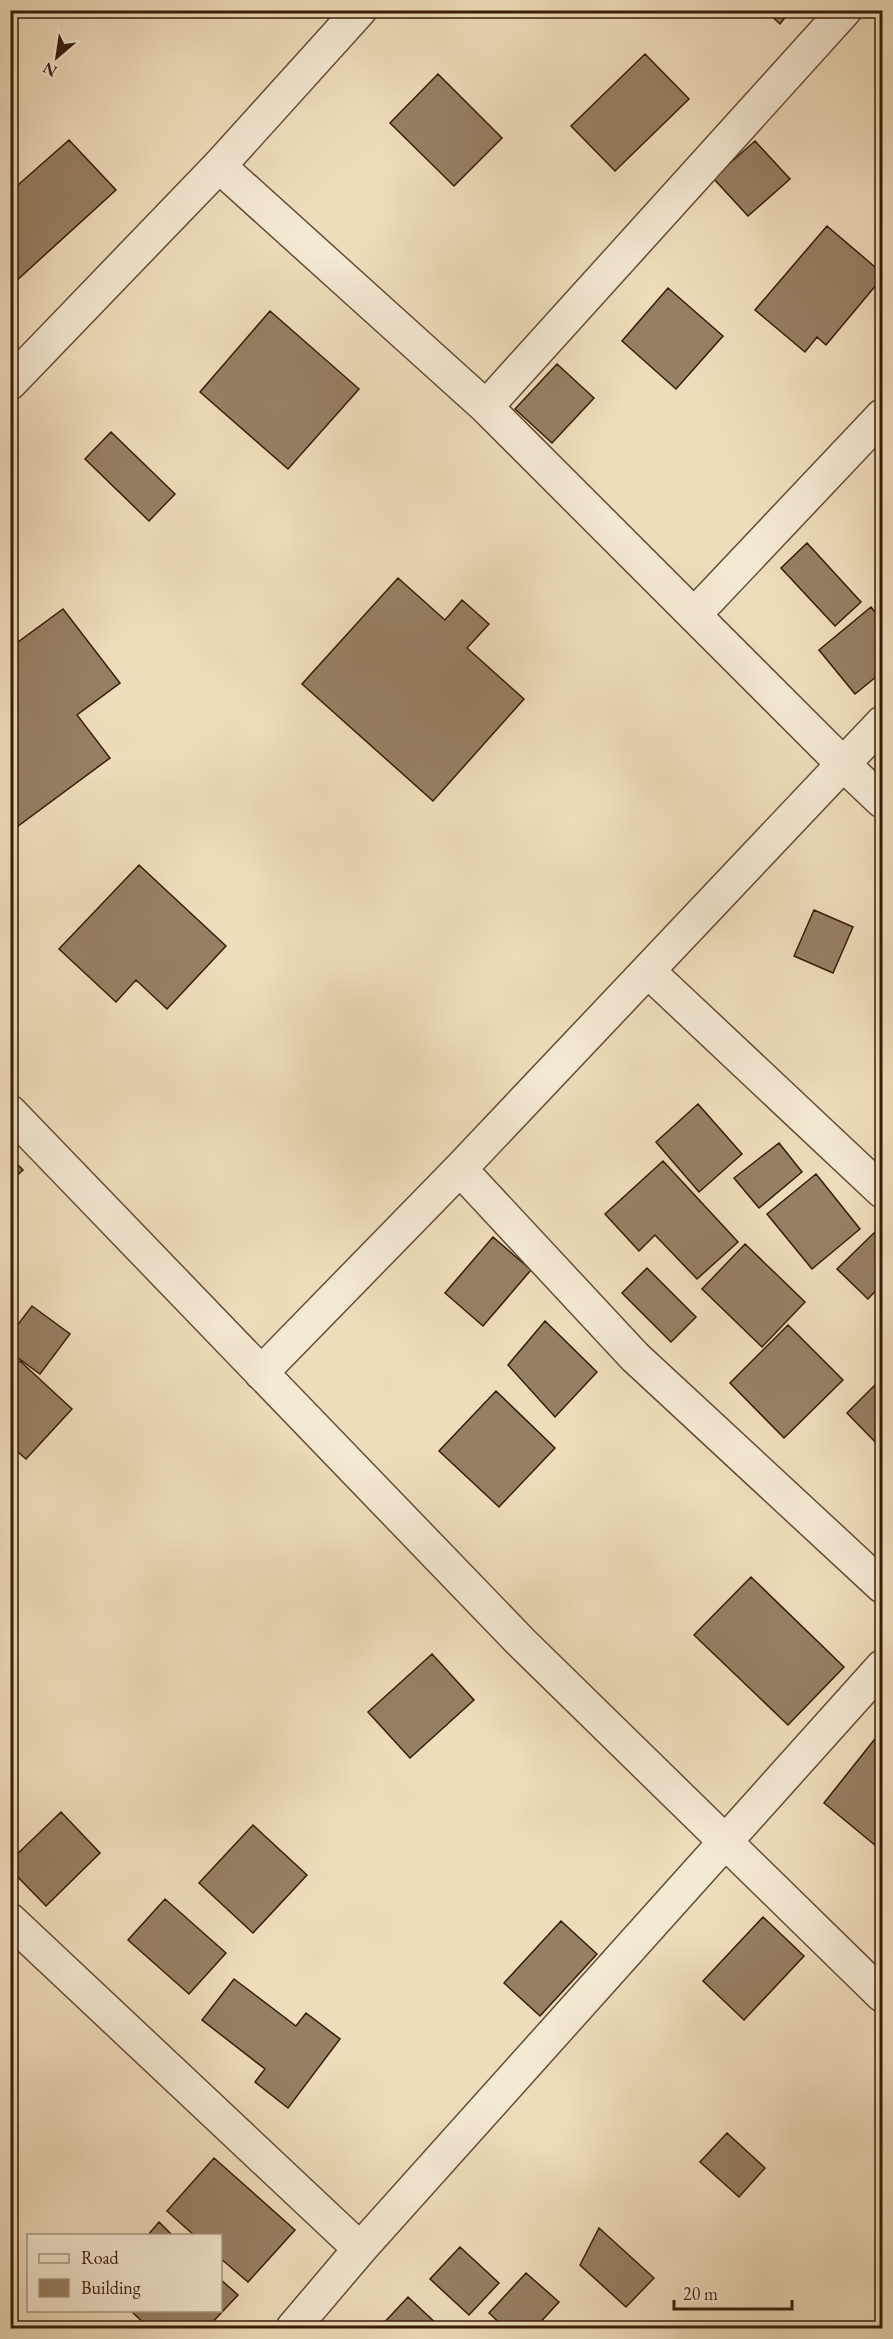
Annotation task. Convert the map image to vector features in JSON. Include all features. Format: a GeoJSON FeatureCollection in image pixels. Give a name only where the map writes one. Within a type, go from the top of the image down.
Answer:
{"type":"FeatureCollection","features":[{"type":"Feature","properties":{"kind":"street"},"geometry":{"type":"LineString","coordinates":[[10,383],[219,166],[360,10]]}},
{"type":"Feature","properties":{"kind":"street"},"geometry":{"type":"LineString","coordinates":[[486,407],[845,10]]}},
{"type":"Feature","properties":{"kind":"street"},"geometry":{"type":"LineString","coordinates":[[219,166],[486,407],[882,801]]}},
{"type":"Feature","properties":{"kind":"street"},"geometry":{"type":"LineString","coordinates":[[694,615],[882,416]]}},
{"type":"Feature","properties":{"kind":"street"},"geometry":{"type":"LineString","coordinates":[[261,1373],[460,1169],[882,723]]}},
{"type":"Feature","properties":{"kind":"street"},"geometry":{"type":"LineString","coordinates":[[648,971],[882,1191]]}},
{"type":"Feature","properties":{"kind":"street"},"geometry":{"type":"LineString","coordinates":[[10,1112],[520,1641],[882,1995]]}},
{"type":"Feature","properties":{"kind":"street"},"geometry":{"type":"LineString","coordinates":[[460,1169],[635,1357],[882,1586]]}},
{"type":"Feature","properties":{"kind":"street"},"geometry":{"type":"LineString","coordinates":[[292,2328],[360,2249],[726,1844],[882,1667]]}},
{"type":"Feature","properties":{"kind":"street"},"geometry":{"type":"LineString","coordinates":[[10,1920],[360,2249]]}},
{"type":"Feature","properties":{"kind":"building"},"geometry":{"type":"Polygon","coordinates":[[[765,10],[791,10],[780,24],[765,10]]]}},
{"type":"Feature","properties":{"kind":"building"},"geometry":{"type":"Polygon","coordinates":[[[645,54],[689,99],[615,171],[571,126],[645,54]]]}},
{"type":"Feature","properties":{"kind":"building"},"geometry":{"type":"Polygon","coordinates":[[[438,74],[502,138],[454,186],[390,123],[438,74]]]}},
{"type":"Feature","properties":{"kind":"building"},"geometry":{"type":"Polygon","coordinates":[[[69,140],[116,190],[15,282],[10,277],[10,192],[69,140]]]}},
{"type":"Feature","properties":{"kind":"building"},"geometry":{"type":"Polygon","coordinates":[[[755,141],[790,179],[748,216],[713,178],[755,141]]]}},
{"type":"Feature","properties":{"kind":"building"},"geometry":{"type":"Polygon","coordinates":[[[827,226],[882,273],[882,278],[826,345],[817,337],[805,352],[755,310],[827,226]]]}},
{"type":"Feature","properties":{"kind":"building"},"geometry":{"type":"Polygon","coordinates":[[[668,288],[723,336],[676,389],[622,341],[668,288]]]}},
{"type":"Feature","properties":{"kind":"building"},"geometry":{"type":"Polygon","coordinates":[[[270,311],[359,389],[288,469],[200,392],[270,311]]]}},
{"type":"Feature","properties":{"kind":"building"},"geometry":{"type":"Polygon","coordinates":[[[557,364],[594,398],[552,443],[515,409],[557,364]]]}},
{"type":"Feature","properties":{"kind":"building"},"geometry":{"type":"Polygon","coordinates":[[[111,432],[175,494],[149,521],[85,459],[111,432]]]}},
{"type":"Feature","properties":{"kind":"building"},"geometry":{"type":"Polygon","coordinates":[[[807,543],[861,602],[835,626],[781,568],[807,543]]]}},
{"type":"Feature","properties":{"kind":"building"},"geometry":{"type":"Polygon","coordinates":[[[398,578],[445,620],[462,600],[489,624],[467,648],[524,699],[433,801],[302,684],[398,578]]]}},
{"type":"Feature","properties":{"kind":"building"},"geometry":{"type":"Polygon","coordinates":[[[871,607],[882,621],[882,672],[855,694],[819,650],[871,607]]]}},
{"type":"Feature","properties":{"kind":"building"},"geometry":{"type":"Polygon","coordinates":[[[63,609],[120,683],[77,715],[110,758],[10,832],[10,648],[63,609]]]}},
{"type":"Feature","properties":{"kind":"building"},"geometry":{"type":"Polygon","coordinates":[[[139,865],[226,946],[167,1009],[136,980],[116,1002],[59,949],[139,865]]]}},
{"type":"Feature","properties":{"kind":"building"},"geometry":{"type":"Polygon","coordinates":[[[814,910],[853,927],[833,973],[794,956],[814,910]]]}},
{"type":"Feature","properties":{"kind":"building"},"geometry":{"type":"Polygon","coordinates":[[[698,1104],[742,1154],[699,1192],[656,1142],[698,1104]]]}},
{"type":"Feature","properties":{"kind":"building"},"geometry":{"type":"Polygon","coordinates":[[[779,1143],[802,1172],[759,1208],[734,1178],[779,1143]]]}},
{"type":"Feature","properties":{"kind":"building"},"geometry":{"type":"Polygon","coordinates":[[[10,1157],[23,1170],[10,1182],[10,1157]]]}},
{"type":"Feature","properties":{"kind":"building"},"geometry":{"type":"Polygon","coordinates":[[[663,1161],[738,1242],[697,1279],[655,1235],[639,1251],[605,1214],[663,1161]]]}},
{"type":"Feature","properties":{"kind":"building"},"geometry":{"type":"Polygon","coordinates":[[[816,1174],[860,1229],[812,1269],[767,1214],[816,1174]]]}},
{"type":"Feature","properties":{"kind":"building"},"geometry":{"type":"Polygon","coordinates":[[[878,1229],[882,1234],[882,1284],[868,1299],[837,1269],[878,1229]]]}},
{"type":"Feature","properties":{"kind":"building"},"geometry":{"type":"Polygon","coordinates":[[[493,1237],[531,1270],[483,1326],[445,1293],[493,1237]]]}},
{"type":"Feature","properties":{"kind":"building"},"geometry":{"type":"Polygon","coordinates":[[[745,1244],[805,1302],[762,1347],[702,1289],[745,1244]]]}},
{"type":"Feature","properties":{"kind":"building"},"geometry":{"type":"Polygon","coordinates":[[[647,1268],[696,1317],[671,1342],[622,1293],[647,1268]]]}},
{"type":"Feature","properties":{"kind":"building"},"geometry":{"type":"Polygon","coordinates":[[[32,1306],[70,1334],[40,1374],[10,1352],[10,1335],[32,1306]]]}},
{"type":"Feature","properties":{"kind":"building"},"geometry":{"type":"Polygon","coordinates":[[[545,1321],[597,1372],[555,1417],[508,1365],[545,1321]]]}},
{"type":"Feature","properties":{"kind":"building"},"geometry":{"type":"Polygon","coordinates":[[[788,1325],[843,1380],[784,1438],[730,1383],[788,1325]]]}},
{"type":"Feature","properties":{"kind":"building"},"geometry":{"type":"Polygon","coordinates":[[[20,1361],[72,1409],[26,1459],[10,1445],[10,1420],[17,1413],[10,1407],[10,1371],[20,1361]]]}},
{"type":"Feature","properties":{"kind":"building"},"geometry":{"type":"Polygon","coordinates":[[[882,1378],[882,1449],[847,1413],[882,1378]]]}},
{"type":"Feature","properties":{"kind":"building"},"geometry":{"type":"Polygon","coordinates":[[[496,1391],[555,1448],[499,1507],[439,1451],[496,1391]]]}},
{"type":"Feature","properties":{"kind":"building"},"geometry":{"type":"Polygon","coordinates":[[[751,1577],[844,1667],[788,1725],[694,1635],[751,1577]]]}},
{"type":"Feature","properties":{"kind":"building"},"geometry":{"type":"Polygon","coordinates":[[[432,1654],[474,1700],[410,1758],[368,1712],[432,1654]]]}},
{"type":"Feature","properties":{"kind":"building"},"geometry":{"type":"Polygon","coordinates":[[[882,1730],[882,1851],[824,1803],[882,1730]]]}},
{"type":"Feature","properties":{"kind":"building"},"geometry":{"type":"Polygon","coordinates":[[[61,1812],[100,1853],[46,1906],[10,1869],[10,1861],[61,1812]]]}},
{"type":"Feature","properties":{"kind":"building"},"geometry":{"type":"Polygon","coordinates":[[[253,1825],[307,1875],[253,1933],[199,1883],[253,1825]]]}},
{"type":"Feature","properties":{"kind":"building"},"geometry":{"type":"Polygon","coordinates":[[[165,1899],[226,1953],[189,1994],[128,1940],[165,1899]]]}},
{"type":"Feature","properties":{"kind":"building"},"geometry":{"type":"Polygon","coordinates":[[[763,1917],[804,1956],[744,2020],[703,1981],[763,1917]]]}},
{"type":"Feature","properties":{"kind":"building"},"geometry":{"type":"Polygon","coordinates":[[[561,1921],[597,1954],[540,2016],[504,1983],[561,1921]]]}},
{"type":"Feature","properties":{"kind":"building"},"geometry":{"type":"Polygon","coordinates":[[[234,1979],[296,2026],[306,2013],[340,2039],[288,2108],[255,2082],[265,2069],[202,2020],[234,1979]]]}},
{"type":"Feature","properties":{"kind":"building"},"geometry":{"type":"Polygon","coordinates":[[[10,2119],[18,2127],[10,2134],[10,2119]]]}},
{"type":"Feature","properties":{"kind":"building"},"geometry":{"type":"Polygon","coordinates":[[[727,2133],[765,2168],[739,2197],[700,2162],[727,2133]]]}},
{"type":"Feature","properties":{"kind":"building"},"geometry":{"type":"Polygon","coordinates":[[[214,2158],[295,2230],[248,2282],[222,2260],[222,2234],[193,2234],[167,2211],[214,2158]]]}},
{"type":"Feature","properties":{"kind":"building"},"geometry":{"type":"Polygon","coordinates":[[[159,2222],[171,2234],[149,2234],[159,2222]]]}},
{"type":"Feature","properties":{"kind":"building"},"geometry":{"type":"Polygon","coordinates":[[[599,2228],[654,2278],[626,2307],[580,2265],[599,2228]]]}},
{"type":"Feature","properties":{"kind":"building"},"geometry":{"type":"Polygon","coordinates":[[[460,2247],[499,2283],[469,2315],[430,2279],[460,2247]]]}},
{"type":"Feature","properties":{"kind":"building"},"geometry":{"type":"Polygon","coordinates":[[[526,2273],[559,2302],[535,2328],[505,2328],[489,2313],[526,2273]]]}},
{"type":"Feature","properties":{"kind":"building"},"geometry":{"type":"Polygon","coordinates":[[[222,2281],[238,2295],[207,2328],[149,2328],[132,2312],[222,2312],[222,2281]]]}},
{"type":"Feature","properties":{"kind":"building"},"geometry":{"type":"Polygon","coordinates":[[[408,2297],[441,2328],[379,2328],[408,2297]]]}},
{"type":"Feature","properties":{"kind":"building"},"geometry":{"type":"Polygon","coordinates":[[[882,2320],[882,2328],[873,2328],[882,2320]]]}}]}
